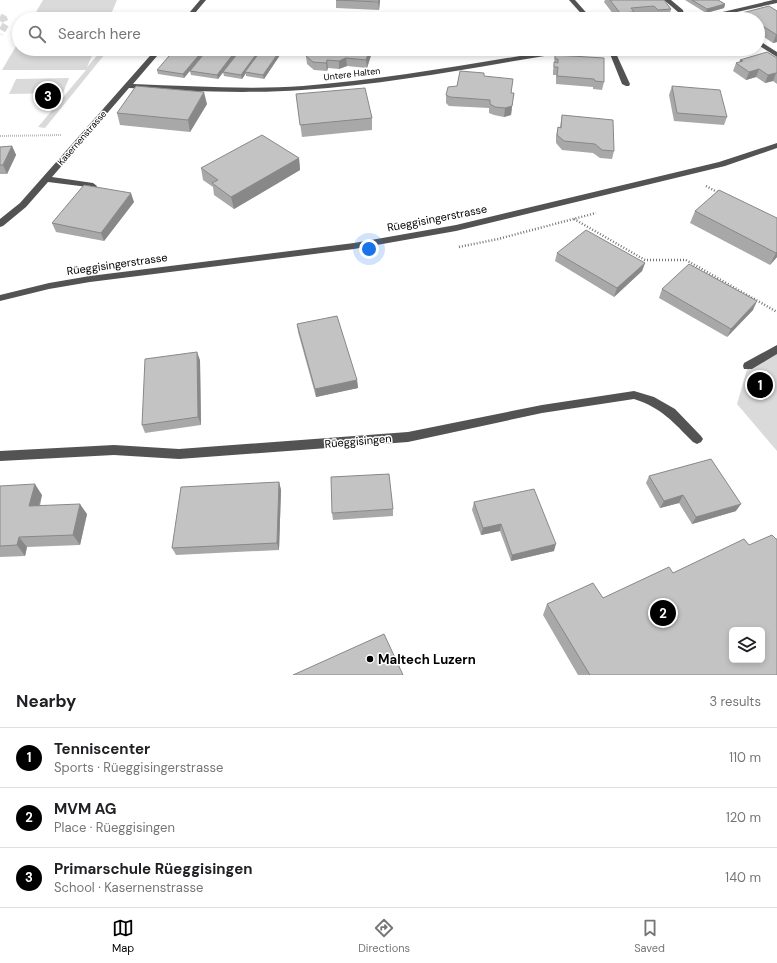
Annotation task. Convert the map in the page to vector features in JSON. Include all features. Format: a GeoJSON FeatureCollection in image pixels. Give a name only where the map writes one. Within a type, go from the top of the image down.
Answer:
{"type":"FeatureCollection","features":[{"type":"Feature","properties":{"kind":"street"},"geometry":{"type":"LineString","coordinates":[[192,12],[203,0]]}},
{"type":"Feature","properties":{"kind":"street"},"geometry":{"type":"LineString","coordinates":[[572,0],[583,12]]}},
{"type":"Feature","properties":{"kind":"street"},"geometry":{"type":"LineString","coordinates":[[667,0],[681,12]]}},
{"type":"Feature","properties":{"kind":"street"},"geometry":{"type":"LineString","coordinates":[[729,12],[777,1]]}},
{"type":"Feature","properties":{"kind":"street"},"geometry":{"type":"LineString","coordinates":[[765,47],[777,55]]}},
{"type":"Feature","properties":{"kind":"street","name":"Kasernenstrasse"},"geometry":{"type":"LineString","coordinates":[[0,224],[23,205],[154,56]]}},
{"type":"Feature","properties":{"kind":"street","name":"Untere Halten"},"geometry":{"type":"LineString","coordinates":[[128,86],[227,90],[302,88],[380,80],[531,56]]}},
{"type":"Feature","properties":{"kind":"street"},"geometry":{"type":"LineString","coordinates":[[614,56],[626,84]]}},
{"type":"Feature","properties":{"kind":"street","name":"Rüeggisingerstrasse"},"geometry":{"type":"LineString","coordinates":[[0,298],[49,286],[90,279],[354,246],[456,228],[722,164],[777,145]]}},
{"type":"Feature","properties":{"kind":"street"},"geometry":{"type":"LineString","coordinates":[[46,179],[93,186]]}},
{"type":"Feature","properties":{"kind":"street"},"geometry":{"type":"LineString","coordinates":[[748,366],[777,348]]}},
{"type":"Feature","properties":{"kind":"street","name":"Rüeggisingen"},"geometry":{"type":"LineString","coordinates":[[0,456],[114,450],[179,454],[408,437],[535,411],[634,395],[650,400],[671,412],[697,439]]}},
{"type":"Feature","properties":{"kind":"path"},"geometry":{"type":"LineString","coordinates":[[0,136],[67,135]]}},
{"type":"Feature","properties":{"kind":"path"},"geometry":{"type":"LineString","coordinates":[[703,185],[723,195]]}},
{"type":"Feature","properties":{"kind":"path"},"geometry":{"type":"LineString","coordinates":[[574,219],[645,260],[686,260],[777,312]]}},
{"type":"Feature","properties":{"kind":"shaded area"},"geometry":{"type":"Polygon","coordinates":[[[43,0],[117,0],[112,12],[36,12],[43,0]]]}},
{"type":"Feature","properties":{"kind":"shaded area"},"geometry":{"type":"Polygon","coordinates":[[[12,53],[12,56],[92,56],[87,67],[97,56],[103,56],[45,128],[38,127],[86,70],[2,70],[12,53]]]}},
{"type":"Feature","properties":{"kind":"shaded area"},"geometry":{"type":"Polygon","coordinates":[[[69,78],[63,93],[9,94],[16,79],[69,78]]]}},
{"type":"Feature","properties":{"kind":"shaded area"},"geometry":{"type":"Polygon","coordinates":[[[777,349],[777,451],[737,404],[748,366],[777,349]]]}},
{"type":"Feature","properties":{"kind":"building"},"geometry":{"type":"Polygon","coordinates":[[[336,0],[379,0],[378,2],[336,0]]]}},
{"type":"Feature","properties":{"kind":"building"},"geometry":{"type":"Polygon","coordinates":[[[610,0],[664,0],[671,9],[658,10],[654,6],[631,8],[634,12],[619,12],[610,0]]]}},
{"type":"Feature","properties":{"kind":"building"},"geometry":{"type":"Polygon","coordinates":[[[692,0],[718,0],[725,4],[707,9],[692,0]]]}},
{"type":"Feature","properties":{"kind":"building"},"geometry":{"type":"Polygon","coordinates":[[[769,6],[777,11],[777,35],[765,27],[765,12],[746,12],[769,6]]]}},
{"type":"Feature","properties":{"kind":"building"},"geometry":{"type":"Polygon","coordinates":[[[767,52],[777,58],[777,73],[768,75],[759,69],[749,72],[736,63],[743,61],[740,60],[754,56],[765,56],[765,53],[767,52]]]}},
{"type":"Feature","properties":{"kind":"building"},"geometry":{"type":"Polygon","coordinates":[[[169,56],[198,56],[183,74],[157,70],[169,56]]]}},
{"type":"Feature","properties":{"kind":"building"},"geometry":{"type":"Polygon","coordinates":[[[202,56],[232,56],[217,75],[190,71],[202,56]]]}},
{"type":"Feature","properties":{"kind":"building"},"geometry":{"type":"Polygon","coordinates":[[[236,56],[255,56],[241,75],[223,72],[236,56]]]}},
{"type":"Feature","properties":{"kind":"building"},"geometry":{"type":"Polygon","coordinates":[[[257,56],[276,56],[263,75],[245,72],[257,56]]]}},
{"type":"Feature","properties":{"kind":"building"},"geometry":{"type":"Polygon","coordinates":[[[306,56],[367,56],[366,60],[346,58],[339,61],[327,60],[326,63],[313,62],[306,56]]]}},
{"type":"Feature","properties":{"kind":"building"},"geometry":{"type":"Polygon","coordinates":[[[555,56],[604,58],[604,82],[595,81],[594,79],[557,76],[558,67],[554,67],[554,62],[558,63],[558,59],[555,59],[555,56]]]}},
{"type":"Feature","properties":{"kind":"building"},"geometry":{"type":"Polygon","coordinates":[[[460,71],[484,73],[484,76],[513,79],[511,93],[514,93],[512,106],[505,108],[495,107],[490,104],[490,100],[450,97],[446,95],[448,87],[457,86],[460,71]]]}},
{"type":"Feature","properties":{"kind":"building"},"geometry":{"type":"Polygon","coordinates":[[[136,86],[204,92],[188,120],[117,113],[136,86]]]}},
{"type":"Feature","properties":{"kind":"building"},"geometry":{"type":"Polygon","coordinates":[[[672,86],[720,90],[727,117],[677,113],[672,86]]]}},
{"type":"Feature","properties":{"kind":"building"},"geometry":{"type":"Polygon","coordinates":[[[365,88],[372,118],[300,125],[296,94],[365,88]]]}},
{"type":"Feature","properties":{"kind":"building"},"geometry":{"type":"Polygon","coordinates":[[[562,115],[613,120],[614,151],[602,150],[595,144],[564,141],[557,135],[558,127],[561,128],[562,115]]]}},
{"type":"Feature","properties":{"kind":"building"},"geometry":{"type":"Polygon","coordinates":[[[262,135],[299,158],[231,197],[212,183],[218,180],[201,168],[262,135]]]}},
{"type":"Feature","properties":{"kind":"building"},"geometry":{"type":"Polygon","coordinates":[[[12,146],[3,165],[0,165],[0,147],[12,146]]]}},
{"type":"Feature","properties":{"kind":"building"},"geometry":{"type":"Polygon","coordinates":[[[84,185],[131,193],[101,233],[52,223],[84,185]]]}},
{"type":"Feature","properties":{"kind":"building"},"geometry":{"type":"Polygon","coordinates":[[[719,190],[777,218],[776,253],[695,211],[719,190]]]}},
{"type":"Feature","properties":{"kind":"building"},"geometry":{"type":"Polygon","coordinates":[[[586,230],[645,263],[617,288],[557,253],[586,230]]]}},
{"type":"Feature","properties":{"kind":"building"},"geometry":{"type":"Polygon","coordinates":[[[689,264],[757,301],[731,329],[662,289],[689,264]]]}},
{"type":"Feature","properties":{"kind":"building"},"geometry":{"type":"Polygon","coordinates":[[[337,316],[357,380],[315,389],[297,324],[337,316]]]}},
{"type":"Feature","properties":{"kind":"building"},"geometry":{"type":"Polygon","coordinates":[[[197,352],[198,417],[142,425],[145,359],[197,352]]]}},
{"type":"Feature","properties":{"kind":"building"},"geometry":{"type":"Polygon","coordinates":[[[711,459],[741,504],[696,517],[683,495],[664,501],[649,476],[711,459]]]}},
{"type":"Feature","properties":{"kind":"building"},"geometry":{"type":"Polygon","coordinates":[[[389,474],[393,509],[332,513],[331,477],[389,474]]]}},
{"type":"Feature","properties":{"kind":"building"},"geometry":{"type":"Polygon","coordinates":[[[279,482],[277,543],[172,548],[181,487],[279,482]]]}},
{"type":"Feature","properties":{"kind":"building"},"geometry":{"type":"Polygon","coordinates":[[[35,484],[29,506],[80,504],[73,535],[19,537],[17,545],[0,546],[0,486],[35,484]]]}},
{"type":"Feature","properties":{"kind":"building"},"geometry":{"type":"Polygon","coordinates":[[[534,489],[556,544],[512,555],[501,524],[483,528],[474,502],[534,489]]]}},
{"type":"Feature","properties":{"kind":"building"},"geometry":{"type":"Polygon","coordinates":[[[772,535],[777,539],[777,675],[590,675],[547,604],[593,583],[603,598],[669,567],[673,573],[744,539],[749,545],[772,535]]]}},
{"type":"Feature","properties":{"kind":"building","name":"Maltech Luzern"},"geometry":{"type":"Polygon","coordinates":[[[384,634],[403,675],[293,675],[384,634]]]}},
{"type":"Feature","properties":{"kind":"tunnel"},"geometry":{"type":"LineString","coordinates":[[0,17],[4,19],[6,24],[0,34]]}},
{"type":"Feature","properties":{"kind":"place","name":"Primarschule Rüeggisingen"},"geometry":{"type":"Point","coordinates":[48,96]}},
{"type":"Feature","properties":{"kind":"place","name":"Tenniscenter"},"geometry":{"type":"Point","coordinates":[760,385]}},
{"type":"Feature","properties":{"kind":"place","name":"MVM AG"},"geometry":{"type":"Point","coordinates":[663,613]}},
{"type":"Feature","properties":{"kind":"place","name":"Maltech Luzern"},"geometry":{"type":"Point","coordinates":[370,659]}}]}
